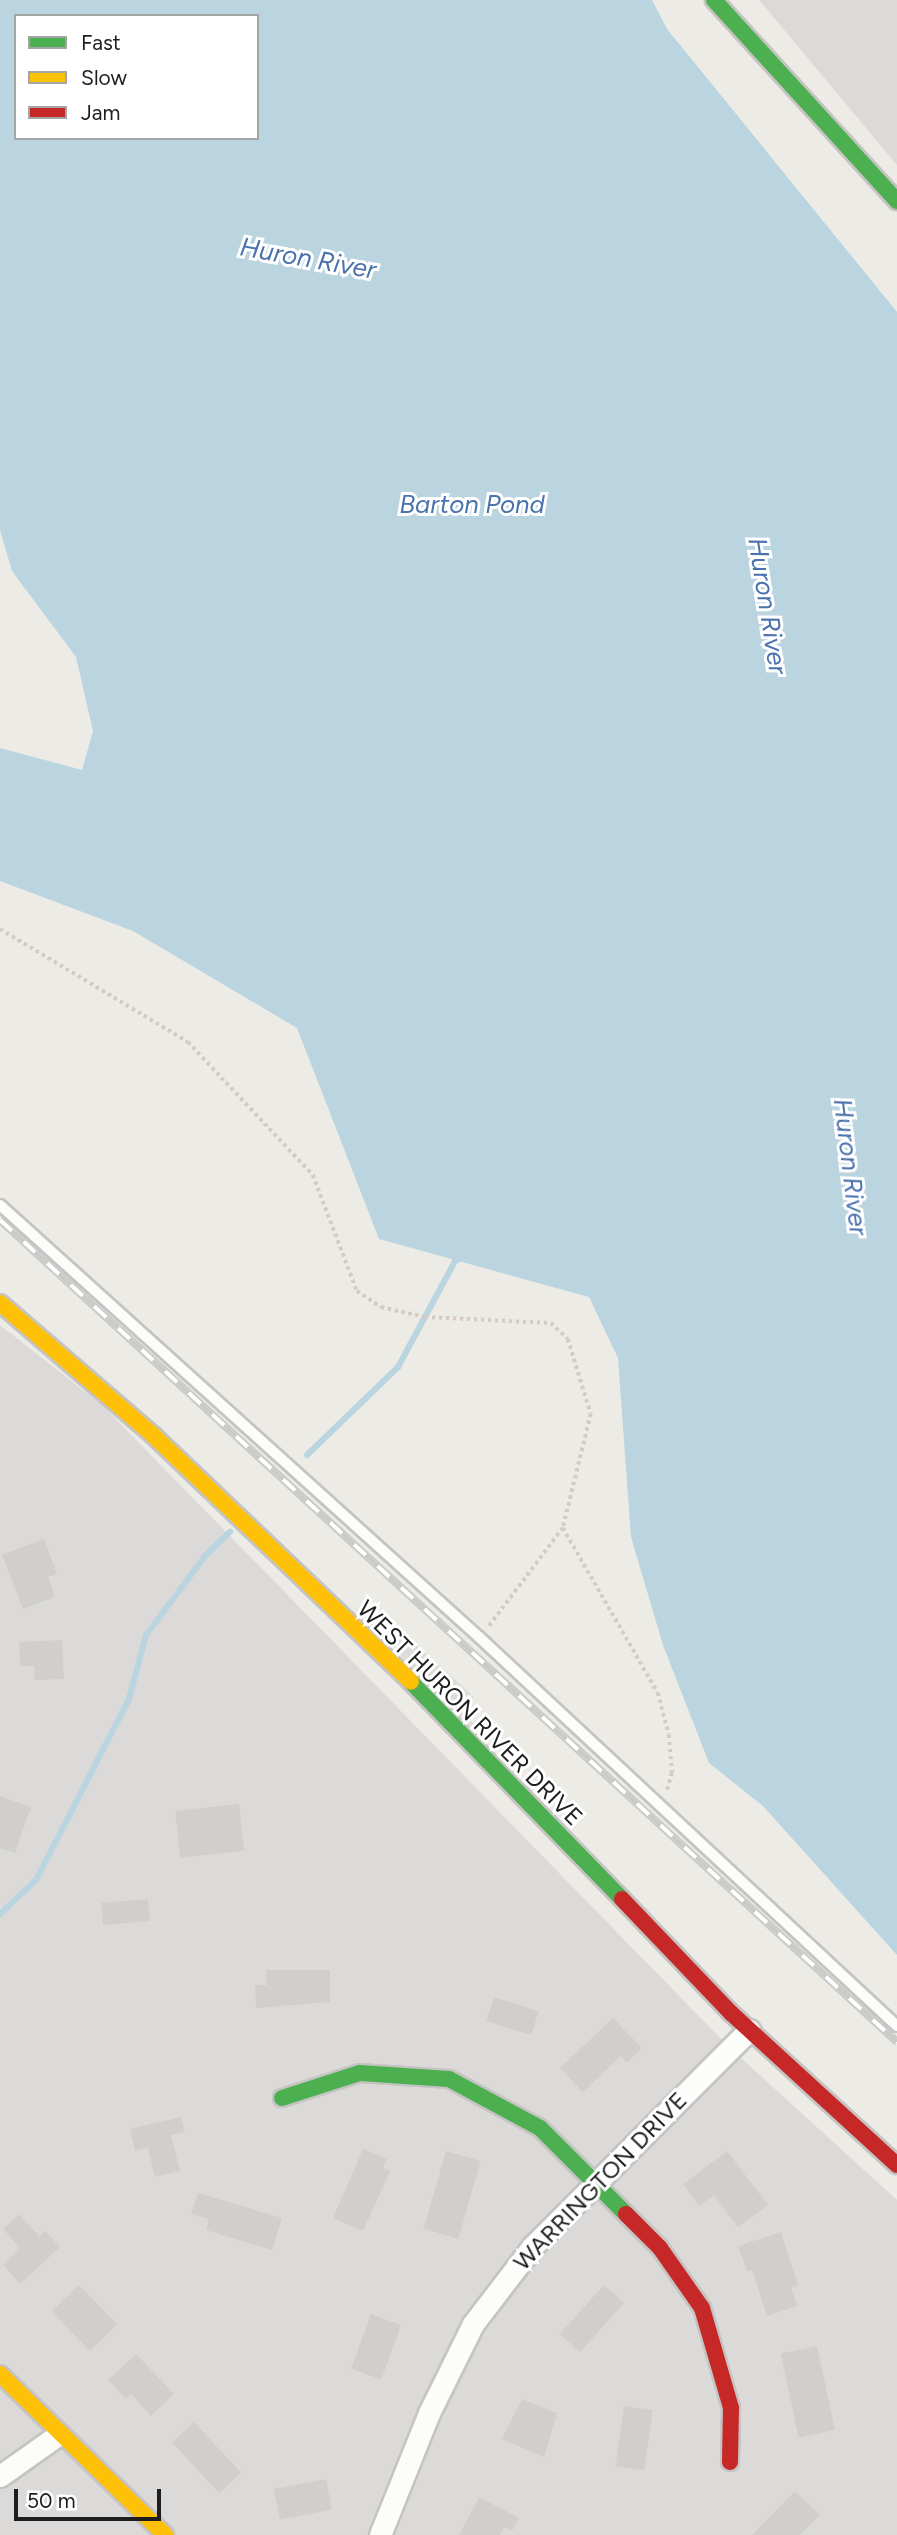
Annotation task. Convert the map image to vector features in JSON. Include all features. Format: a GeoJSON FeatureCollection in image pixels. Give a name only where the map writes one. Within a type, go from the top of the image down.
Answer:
{"type":"FeatureCollection","features":[{"type":"Feature","properties":{"kind":"street"},"geometry":{"type":"LineString","coordinates":[[714,0],[897,201]]}},
{"type":"Feature","properties":{"kind":"street","name":"WEST HURON RIVER DRIVE"},"geometry":{"type":"LineString","coordinates":[[0,1303],[155,1437],[424,1694],[749,2030],[897,2165]]}},
{"type":"Feature","properties":{"kind":"street","name":"WARRINGTON DRIVE"},"geometry":{"type":"LineString","coordinates":[[380,2535],[429,2413],[473,2324],[532,2247],[749,2030]]}},
{"type":"Feature","properties":{"kind":"street"},"geometry":{"type":"LineString","coordinates":[[282,2098],[360,2073],[449,2079],[540,2128],[660,2248],[702,2308],[720,2359],[731,2408],[730,2462]]}},
{"type":"Feature","properties":{"kind":"street"},"geometry":{"type":"LineString","coordinates":[[0,2374],[58,2435],[165,2535]]}},
{"type":"Feature","properties":{"kind":"street"},"geometry":{"type":"LineString","coordinates":[[0,2476],[58,2435]]}},
{"type":"Feature","properties":{"kind":"lane"},"geometry":{"type":"LineString","coordinates":[[0,1205],[663,1805],[897,2026]]}},
{"type":"Feature","properties":{"kind":"path"},"geometry":{"type":"LineString","coordinates":[[0,929],[188,1042],[313,1175],[357,1290],[381,1307],[425,1317],[551,1323],[568,1339],[591,1413],[563,1528],[522,1588],[479,1637]]}},
{"type":"Feature","properties":{"kind":"path"},"geometry":{"type":"LineString","coordinates":[[563,1528],[658,1693],[669,1735],[672,1773],[663,1805]]}},
{"type":"Feature","properties":{"kind":"shaded area"},"geometry":{"type":"Polygon","coordinates":[[[759,0],[897,0],[897,165],[759,0]]]}},
{"type":"Feature","properties":{"kind":"shaded area"},"geometry":{"type":"Polygon","coordinates":[[[0,1325],[103,1406],[730,2048],[897,2200],[897,2535],[0,2535],[0,1325]]]}},
{"type":"Feature","properties":{"kind":"shaded area"},"geometry":{"type":"Polygon","coordinates":[[[355,1608],[394,1625],[473,1696],[471,1719],[476,1733],[355,1608]]]}},
{"type":"Feature","properties":{"kind":"water","name":"Barton Pond"},"geometry":{"type":"Polygon","coordinates":[[[0,0],[652,0],[667,29],[897,312],[897,1955],[763,1806],[709,1763],[663,1645],[631,1537],[618,1358],[589,1297],[379,1239],[297,1028],[133,931],[0,881],[0,748],[82,770],[93,731],[76,657],[12,571],[0,530],[0,0]]]}},
{"type":"Feature","properties":{"kind":"building"},"geometry":{"type":"Polygon","coordinates":[[[44,1539],[57,1574],[48,1577],[55,1597],[23,1609],[2,1555],[44,1539]]]}},
{"type":"Feature","properties":{"kind":"building"},"geometry":{"type":"Polygon","coordinates":[[[62,1640],[64,1679],[35,1680],[34,1666],[20,1666],[19,1642],[62,1640]]]}},
{"type":"Feature","properties":{"kind":"building"},"geometry":{"type":"Polygon","coordinates":[[[0,1796],[31,1807],[15,1853],[0,1848],[0,1796]]]}},
{"type":"Feature","properties":{"kind":"building"},"geometry":{"type":"Polygon","coordinates":[[[239,1804],[244,1851],[180,1857],[175,1811],[239,1804]]]}},
{"type":"Feature","properties":{"kind":"building"},"geometry":{"type":"Polygon","coordinates":[[[148,1899],[150,1921],[103,1925],[101,1903],[148,1899]]]}},
{"type":"Feature","properties":{"kind":"building"},"geometry":{"type":"Polygon","coordinates":[[[266,1970],[330,1970],[330,2002],[256,2008],[255,1985],[267,1985],[266,1970]]]}},
{"type":"Feature","properties":{"kind":"building"},"geometry":{"type":"Polygon","coordinates":[[[494,1997],[539,2012],[531,2035],[486,2021],[494,1997]]]}},
{"type":"Feature","properties":{"kind":"building"},"geometry":{"type":"Polygon","coordinates":[[[613,2018],[642,2048],[627,2063],[621,2056],[583,2092],[560,2068],[613,2018]]]}},
{"type":"Feature","properties":{"kind":"building"},"geometry":{"type":"Polygon","coordinates":[[[181,2117],[185,2132],[171,2135],[180,2171],[155,2177],[148,2148],[135,2151],[130,2129],[181,2117]]]}},
{"type":"Feature","properties":{"kind":"building"},"geometry":{"type":"Polygon","coordinates":[[[363,2149],[387,2159],[383,2168],[390,2171],[363,2231],[333,2218],[363,2149]]]}},
{"type":"Feature","properties":{"kind":"building"},"geometry":{"type":"Polygon","coordinates":[[[446,2151],[481,2161],[458,2239],[424,2229],[446,2151]]]}},
{"type":"Feature","properties":{"kind":"building"},"geometry":{"type":"Polygon","coordinates":[[[727,2151],[768,2205],[738,2227],[714,2195],[699,2206],[683,2184],[727,2151]]]}},
{"type":"Feature","properties":{"kind":"building"},"geometry":{"type":"Polygon","coordinates":[[[198,2193],[282,2218],[272,2250],[206,2230],[209,2219],[191,2214],[198,2193]]]}},
{"type":"Feature","properties":{"kind":"building"},"geometry":{"type":"Polygon","coordinates":[[[19,2214],[39,2236],[45,2231],[60,2247],[20,2284],[3,2265],[20,2248],[3,2229],[19,2214]]]}},
{"type":"Feature","properties":{"kind":"building"},"geometry":{"type":"Polygon","coordinates":[[[781,2232],[798,2285],[791,2287],[797,2306],[767,2316],[752,2270],[747,2271],[738,2246],[781,2232]]]}},
{"type":"Feature","properties":{"kind":"building"},"geometry":{"type":"Polygon","coordinates":[[[79,2285],[117,2325],[90,2351],[52,2311],[79,2285]]]}},
{"type":"Feature","properties":{"kind":"building"},"geometry":{"type":"Polygon","coordinates":[[[604,2285],[624,2303],[580,2352],[560,2334],[604,2285]]]}},
{"type":"Feature","properties":{"kind":"building"},"geometry":{"type":"Polygon","coordinates":[[[371,2314],[401,2325],[381,2379],[351,2369],[371,2314]]]}},
{"type":"Feature","properties":{"kind":"building"},"geometry":{"type":"Polygon","coordinates":[[[817,2346],[835,2430],[799,2438],[781,2354],[817,2346]]]}},
{"type":"Feature","properties":{"kind":"building"},"geometry":{"type":"Polygon","coordinates":[[[136,2354],[174,2394],[151,2416],[131,2394],[126,2399],[108,2380],[136,2354]]]}},
{"type":"Feature","properties":{"kind":"building"},"geometry":{"type":"Polygon","coordinates":[[[522,2399],[557,2413],[544,2457],[502,2439],[522,2399]]]}},
{"type":"Feature","properties":{"kind":"building"},"geometry":{"type":"Polygon","coordinates":[[[624,2406],[653,2410],[644,2470],[616,2466],[624,2406]]]}},
{"type":"Feature","properties":{"kind":"building"},"geometry":{"type":"Polygon","coordinates":[[[194,2422],[241,2472],[219,2493],[172,2442],[194,2422]]]}},
{"type":"Feature","properties":{"kind":"building"},"geometry":{"type":"Polygon","coordinates":[[[326,2479],[332,2509],[280,2520],[274,2489],[326,2479]]]}},
{"type":"Feature","properties":{"kind":"building"},"geometry":{"type":"Polygon","coordinates":[[[795,2491],[820,2515],[800,2535],[752,2535],[795,2491]]]}},
{"type":"Feature","properties":{"kind":"building"},"geometry":{"type":"Polygon","coordinates":[[[479,2497],[519,2518],[512,2531],[504,2527],[500,2535],[459,2535],[479,2497]]]}},
{"type":"Feature","properties":{"kind":"waterway"},"geometry":{"type":"LineString","coordinates":[[307,1455],[398,1367],[455,1261],[461,1258]]}},
{"type":"Feature","properties":{"kind":"waterway"},"geometry":{"type":"LineString","coordinates":[[0,1914],[36,1880],[129,1699],[146,1635],[205,1556],[230,1532]]}},
{"type":"Feature","properties":{"kind":"railway"},"geometry":{"type":"LineString","coordinates":[[0,1220],[897,2042]]}},
{"type":"Feature","properties":{"kind":"traffic: fast"},"geometry":{"type":"LineString","coordinates":[[714,0],[897,201]]}},
{"type":"Feature","properties":{"kind":"traffic: fast"},"geometry":{"type":"LineString","coordinates":[[411,1682],[622,1899]]}},
{"type":"Feature","properties":{"kind":"traffic: fast"},"geometry":{"type":"LineString","coordinates":[[282,2098],[360,2073],[449,2079],[540,2128],[626,2214]]}},
{"type":"Feature","properties":{"kind":"traffic: slow"},"geometry":{"type":"LineString","coordinates":[[0,1303],[155,1437],[411,1682]]}},
{"type":"Feature","properties":{"kind":"traffic: slow"},"geometry":{"type":"LineString","coordinates":[[0,2374],[165,2535]]}},
{"type":"Feature","properties":{"kind":"traffic: jam"},"geometry":{"type":"LineString","coordinates":[[622,1899],[731,2013],[897,2165]]}},
{"type":"Feature","properties":{"kind":"traffic: jam"},"geometry":{"type":"LineString","coordinates":[[626,2214],[660,2248],[702,2308],[731,2408],[730,2462]]}},
{"type":"Feature","properties":{"kind":"water label","name":"Huron River"},"geometry":{"type":"Point","coordinates":[308,259]}},
{"type":"Feature","properties":{"kind":"water label","name":"Huron River"},"geometry":{"type":"Point","coordinates":[767,606]}},
{"type":"Feature","properties":{"kind":"water label","name":"Huron River"},"geometry":{"type":"Point","coordinates":[850,1167]}}]}
